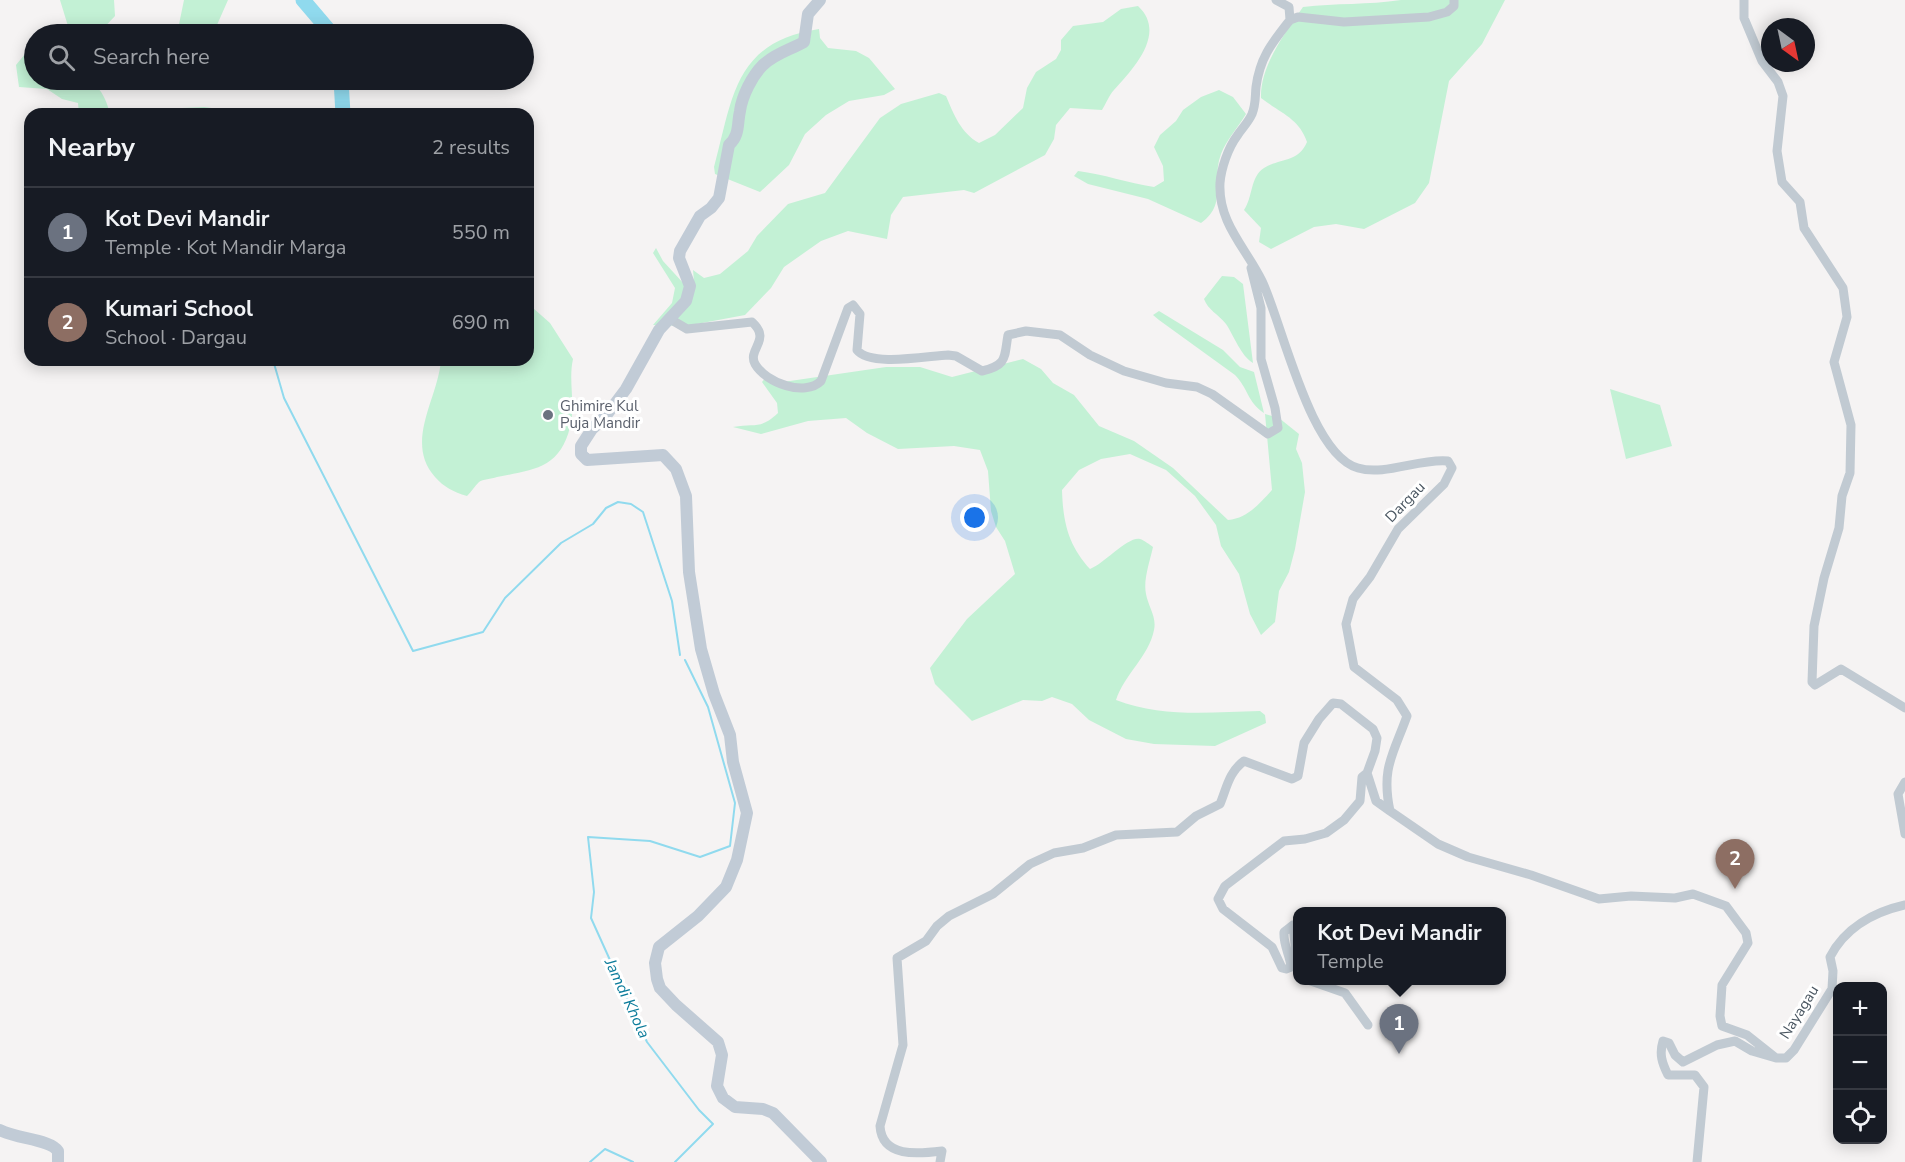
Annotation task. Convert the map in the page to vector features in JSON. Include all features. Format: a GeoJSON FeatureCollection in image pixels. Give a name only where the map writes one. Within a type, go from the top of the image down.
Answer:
{"type":"FeatureCollection","features":[{"type":"Feature","properties":{"kind":"street"},"geometry":{"type":"LineString","coordinates":[[820,0],[808,14],[804,42],[776,55],[762,66],[748,87],[740,110],[740,126],[735,140],[729,145],[719,198],[700,216],[680,251],[679,258],[688,278],[689,294],[682,309],[659,330],[626,389],[605,417],[592,429],[581,446],[581,454],[587,460],[663,455],[676,469],[686,496],[689,572],[701,649],[714,694],[730,735],[733,762],[747,813],[737,860],[726,887],[698,915],[659,948],[655,963],[660,988],[718,1042],[722,1055],[717,1086],[723,1098],[735,1107],[763,1109],[773,1113],[821,1162]]}},
{"type":"Feature","properties":{"kind":"street"},"geometry":{"type":"LineString","coordinates":[[1276,0],[1288,7],[1290,20],[1298,17],[1344,22],[1429,17],[1447,12],[1454,6],[1454,0]]}},
{"type":"Feature","properties":{"kind":"street"},"geometry":{"type":"LineString","coordinates":[[1744,0],[1744,18],[1762,61],[1778,82],[1783,96],[1777,151],[1782,182],[1800,202],[1804,228],[1843,288],[1847,316],[1834,362],[1851,425],[1850,473],[1842,496],[1839,528],[1824,578],[1814,626],[1812,682],[1815,685],[1841,669],[1905,708]]}},
{"type":"Feature","properties":{"kind":"street","name":"Dargau"},"geometry":{"type":"LineString","coordinates":[[1290,20],[1267,48],[1256,89],[1256,104],[1248,123],[1236,136],[1220,181],[1226,224],[1262,281],[1282,341],[1321,432],[1343,459],[1358,468],[1386,468],[1431,459],[1448,461],[1452,468],[1444,484],[1393,537],[1370,577],[1353,599],[1346,624],[1354,667],[1397,700],[1407,716],[1387,766],[1385,789],[1390,811]]}},
{"type":"Feature","properties":{"kind":"street"},"geometry":{"type":"LineString","coordinates":[[670,319],[687,328],[752,322],[758,327],[761,338],[754,356],[756,366],[764,373],[798,389],[810,387],[821,381],[848,308],[853,305],[860,314],[857,350],[860,354],[875,359],[948,356],[956,357],[982,371],[1000,364],[1006,356],[1008,335],[1026,331],[1060,335],[1090,355],[1124,371],[1166,383],[1197,387],[1212,394],[1268,434],[1278,428],[1275,408],[1261,359],[1261,308],[1249,260]]}},
{"type":"Feature","properties":{"kind":"street"},"geometry":{"type":"LineString","coordinates":[[940,1162],[942,1151],[916,1155],[904,1153],[886,1144],[881,1136],[880,1126],[903,1045],[897,958],[926,941],[937,926],[949,916],[984,900],[1030,864],[1046,857],[1083,849],[1116,834],[1177,832],[1196,816],[1220,804],[1228,779],[1235,768],[1244,761],[1292,779],[1298,776],[1304,743],[1333,703],[1341,704],[1373,729],[1377,738],[1367,773],[1362,777],[1360,801],[1344,820],[1326,833],[1305,840],[1284,841],[1225,886],[1218,899],[1223,909],[1272,947],[1282,968],[1286,969],[1291,967],[1291,963],[1284,942],[1284,932],[1293,924]]}},
{"type":"Feature","properties":{"kind":"street"},"geometry":{"type":"LineString","coordinates":[[1367,773],[1376,801],[1390,811]]}},
{"type":"Feature","properties":{"kind":"street"},"geometry":{"type":"LineString","coordinates":[[1905,782],[1898,794],[1905,834]]}},
{"type":"Feature","properties":{"kind":"street","name":"Nayagau"},"geometry":{"type":"LineString","coordinates":[[1390,811],[1438,844],[1468,857],[1552,882],[1599,899],[1631,896],[1676,898],[1693,894],[1726,906],[1746,933],[1748,943],[1722,985],[1720,1016],[1722,1026],[1747,1035],[1776,1058],[1786,1059],[1794,1050],[1832,989],[1833,971],[1830,957],[1837,943],[1864,920],[1905,905]]}},
{"type":"Feature","properties":{"kind":"street"},"geometry":{"type":"LineString","coordinates":[[1320,985],[1345,993],[1368,1025]]}},
{"type":"Feature","properties":{"kind":"street"},"geometry":{"type":"LineString","coordinates":[[1697,1162],[1704,1087],[1695,1075],[1668,1076],[1662,1063],[1661,1048],[1664,1041],[1669,1043],[1675,1055],[1683,1062],[1717,1045],[1735,1041],[1752,1052],[1776,1058]]}},
{"type":"Feature","properties":{"kind":"street"},"geometry":{"type":"LineString","coordinates":[[0,1130],[22,1140],[50,1143],[58,1151],[58,1162]]}},
{"type":"Feature","properties":{"kind":"green space"},"geometry":{"type":"Polygon","coordinates":[[[60,0],[114,0],[115,16],[107,24],[67,24],[60,0]]]}},
{"type":"Feature","properties":{"kind":"green space"},"geometry":{"type":"Polygon","coordinates":[[[184,0],[228,0],[217,24],[179,24],[184,0]]]}},
{"type":"Feature","properties":{"kind":"green space"},"geometry":{"type":"Polygon","coordinates":[[[1401,0],[1505,0],[1482,44],[1449,81],[1429,183],[1415,203],[1364,229],[1336,224],[1314,227],[1271,249],[1259,242],[1261,228],[1244,210],[1259,172],[1270,165],[1299,154],[1307,142],[1294,121],[1261,98],[1265,74],[1275,50],[1303,7],[1401,0]]]}},
{"type":"Feature","properties":{"kind":"green space"},"geometry":{"type":"Polygon","coordinates":[[[1138,6],[1146,16],[1149,27],[1148,39],[1138,61],[1112,92],[1102,110],[1070,108],[1056,125],[1054,139],[1045,155],[974,193],[964,190],[903,197],[891,215],[887,239],[848,231],[821,241],[784,267],[771,288],[745,315],[686,326],[653,325],[672,303],[675,288],[653,253],[656,248],[663,261],[685,285],[694,281],[693,270],[704,278],[720,274],[748,251],[757,236],[788,204],[825,193],[880,118],[901,104],[939,93],[946,96],[963,129],[979,143],[995,135],[1023,108],[1027,88],[1036,72],[1056,59],[1061,50],[1061,40],[1073,26],[1103,22],[1121,9],[1138,6]]]}},
{"type":"Feature","properties":{"kind":"green space"},"geometry":{"type":"Polygon","coordinates":[[[819,29],[820,38],[828,48],[856,51],[869,58],[895,89],[884,95],[849,101],[826,115],[805,134],[789,165],[760,192],[715,174],[714,167],[733,96],[753,60],[769,46],[791,36],[819,29]]]}},
{"type":"Feature","properties":{"kind":"green space"},"geometry":{"type":"Polygon","coordinates":[[[24,55],[24,87],[19,87],[16,65],[24,55]]]}},
{"type":"Feature","properties":{"kind":"green space"},"geometry":{"type":"Polygon","coordinates":[[[48,90],[100,90],[108,108],[78,108],[78,103],[62,99],[48,90]]]}},
{"type":"Feature","properties":{"kind":"green space"},"geometry":{"type":"Polygon","coordinates":[[[1219,90],[1233,97],[1246,114],[1221,154],[1217,173],[1217,200],[1209,216],[1201,223],[1148,199],[1088,184],[1074,176],[1078,171],[1154,187],[1164,181],[1163,166],[1154,147],[1160,135],[1176,121],[1183,110],[1201,97],[1219,90]]]}},
{"type":"Feature","properties":{"kind":"green space"},"geometry":{"type":"Polygon","coordinates":[[[1222,276],[1234,277],[1243,284],[1253,363],[1241,351],[1226,324],[1204,299],[1222,276]]]}},
{"type":"Feature","properties":{"kind":"green space"},"geometry":{"type":"Polygon","coordinates":[[[534,309],[550,323],[573,359],[572,418],[559,452],[543,465],[533,469],[481,481],[467,496],[445,486],[426,464],[422,449],[425,420],[440,366],[534,366],[534,309]]]}},
{"type":"Feature","properties":{"kind":"green space"},"geometry":{"type":"Polygon","coordinates":[[[1159,311],[1223,350],[1240,367],[1254,372],[1264,413],[1254,404],[1235,375],[1153,315],[1159,311]]]}},
{"type":"Feature","properties":{"kind":"green space"},"geometry":{"type":"Polygon","coordinates":[[[1023,359],[1041,369],[1053,383],[1074,395],[1099,426],[1134,441],[1173,468],[1228,520],[1247,513],[1272,490],[1265,414],[1279,418],[1299,434],[1296,449],[1302,463],[1305,492],[1295,549],[1289,572],[1279,591],[1275,622],[1261,635],[1250,614],[1239,574],[1221,546],[1216,525],[1195,496],[1166,470],[1130,454],[1101,459],[1079,470],[1062,490],[1068,533],[1076,551],[1090,569],[1135,539],[1140,539],[1153,547],[1145,589],[1154,621],[1154,630],[1147,648],[1116,700],[1133,706],[1169,712],[1260,711],[1265,715],[1266,723],[1215,746],[1154,744],[1126,739],[1089,720],[1072,704],[1052,697],[1042,701],[1023,700],[972,721],[935,684],[930,668],[967,619],[1015,574],[1005,541],[996,527],[991,511],[988,471],[980,450],[954,446],[898,449],[867,433],[846,418],[808,421],[761,434],[733,427],[762,424],[778,413],[777,403],[762,382],[767,376],[783,382],[886,367],[920,367],[952,377],[1023,359]]]}},
{"type":"Feature","properties":{"kind":"green space"},"geometry":{"type":"Polygon","coordinates":[[[1610,389],[1660,405],[1672,446],[1626,459],[1610,389]]]}},
{"type":"Feature","properties":{"kind":"waterway"},"geometry":{"type":"LineString","coordinates":[[303,0],[323,24]]}},
{"type":"Feature","properties":{"kind":"waterway"},"geometry":{"type":"LineString","coordinates":[[342,90],[343,108]]}},
{"type":"Feature","properties":{"kind":"waterway"},"geometry":{"type":"LineString","coordinates":[[275,366],[284,398],[413,651],[483,632],[505,598],[561,543],[593,524],[606,508],[618,502],[631,504],[643,512],[672,601],[680,655]]}},
{"type":"Feature","properties":{"kind":"waterway","name":"Jamdi Khola"},"geometry":{"type":"LineString","coordinates":[[675,1162],[713,1124],[699,1110],[647,1042],[591,918],[594,892],[588,837],[650,841],[700,857],[730,846],[735,803],[708,707],[685,660]]}},
{"type":"Feature","properties":{"kind":"waterway","name":"Jamdi Khola"},"geometry":{"type":"LineString","coordinates":[[590,1162],[605,1149],[633,1162]]}},
{"type":"Feature","properties":{"kind":"place","name":"Ghimire Kul Puja Mandir"},"geometry":{"type":"Point","coordinates":[548,415]}},
{"type":"Feature","properties":{"kind":"place","name":"Kumari School"},"geometry":{"type":"Point","coordinates":[1735,889]}},
{"type":"Feature","properties":{"kind":"place","name":"Kot Devi Mandir"},"geometry":{"type":"Point","coordinates":[1399,1054]}}]}
